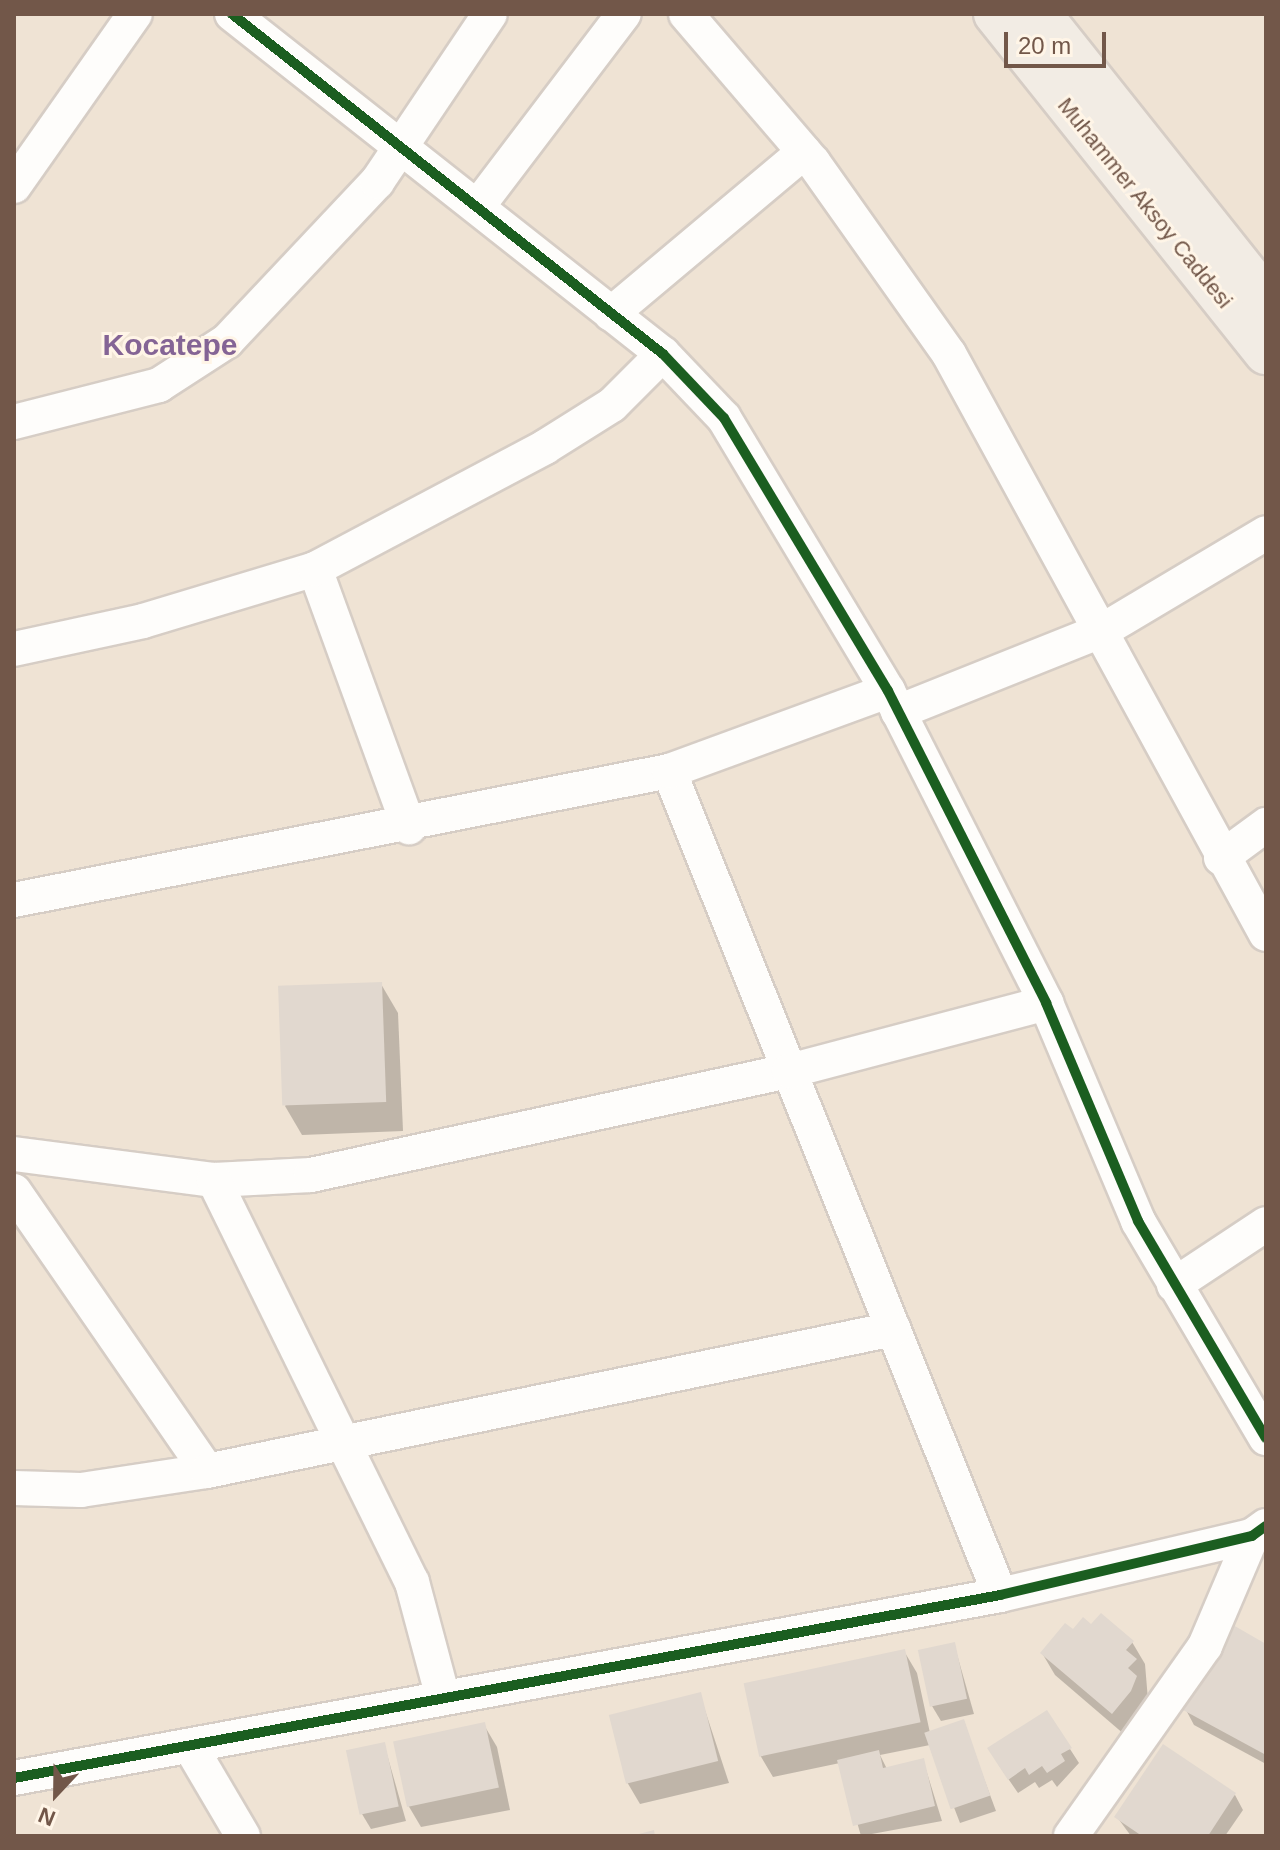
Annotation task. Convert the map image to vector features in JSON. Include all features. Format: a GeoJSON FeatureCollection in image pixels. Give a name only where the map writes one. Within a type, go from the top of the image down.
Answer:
{"type":"FeatureCollection","features":[{"type":"Feature","properties":{"kind":"main road","name":"Muhammer Aksoy Caddesi"},"geometry":{"type":"LineString","coordinates":[[995,14],[1266,353]]}},
{"type":"Feature","properties":{"kind":"main road","name":"Muhammer Aksoy Caddesi"},"geometry":{"type":"LineString","coordinates":[[1040,14],[1266,298]]}},
{"type":"Feature","properties":{"kind":"street"},"geometry":{"type":"LineString","coordinates":[[14,186],[135,14]]}},
{"type":"Feature","properties":{"kind":"street"},"geometry":{"type":"LineString","coordinates":[[14,422],[124,399],[196,364],[338,229],[490,14]]}},
{"type":"Feature","properties":{"kind":"street"},"geometry":{"type":"LineString","coordinates":[[478,206],[624,14]]}},
{"type":"Feature","properties":{"kind":"street"},"geometry":{"type":"LineString","coordinates":[[686,14],[804,152],[949,354],[1105,629],[1221,858],[1266,934]]}},
{"type":"Feature","properties":{"kind":"street"},"geometry":{"type":"LineString","coordinates":[[240,16],[402,141],[663,354],[724,418],[893,702],[1046,1003],[1107,1155],[1174,1285],[1266,1438]]}},
{"type":"Feature","properties":{"kind":"street"},"geometry":{"type":"LineString","coordinates":[[611,314],[804,152]]}},
{"type":"Feature","properties":{"kind":"street"},"geometry":{"type":"LineString","coordinates":[[14,649],[143,621],[315,569],[545,447],[612,405],[663,354]]}},
{"type":"Feature","properties":{"kind":"street"},"geometry":{"type":"LineString","coordinates":[[14,900],[409,827],[669,771],[893,702],[1105,629],[1266,533]]}},
{"type":"Feature","properties":{"kind":"street"},"geometry":{"type":"LineString","coordinates":[[315,569],[409,827]]}},
{"type":"Feature","properties":{"kind":"street"},"geometry":{"type":"LineString","coordinates":[[669,771],[1000,1595]]}},
{"type":"Feature","properties":{"kind":"street"},"geometry":{"type":"LineString","coordinates":[[1221,858],[1266,825]]}},
{"type":"Feature","properties":{"kind":"street"},"geometry":{"type":"LineString","coordinates":[[14,1154],[214,1180],[311,1175],[789,1071],[1046,1003]]}},
{"type":"Feature","properties":{"kind":"street"},"geometry":{"type":"LineString","coordinates":[[214,1180],[412,1582],[443,1698]]}},
{"type":"Feature","properties":{"kind":"street"},"geometry":{"type":"LineString","coordinates":[[14,1191],[207,1471]]}},
{"type":"Feature","properties":{"kind":"street"},"geometry":{"type":"LineString","coordinates":[[1174,1285],[1266,1224]]}},
{"type":"Feature","properties":{"kind":"street"},"geometry":{"type":"LineString","coordinates":[[14,1488],[81,1490],[207,1471],[340,1440],[893,1329]]}},
{"type":"Feature","properties":{"kind":"street"},"geometry":{"type":"LineString","coordinates":[[14,1778],[1000,1595],[1259,1531]]}},
{"type":"Feature","properties":{"kind":"street"},"geometry":{"type":"LineString","coordinates":[[1071,1836],[1205,1646],[1259,1531]]}},
{"type":"Feature","properties":{"kind":"street"},"geometry":{"type":"LineString","coordinates":[[190,1746],[243,1836]]}},
{"type":"Feature","properties":{"kind":"shaded area"},"geometry":{"type":"Polygon","coordinates":[[[14,14],[1266,14],[1266,1836],[14,1836],[14,14]]]}},
{"type":"Feature","properties":{"kind":"building"},"geometry":{"type":"Polygon","coordinates":[[[382,982],[386,1102],[282,1106],[278,986],[382,982]]]}},
{"type":"Feature","properties":{"kind":"building"},"geometry":{"type":"Polygon","coordinates":[[[1101,1613],[1134,1641],[1126,1650],[1137,1659],[1128,1668],[1137,1676],[1131,1691],[1112,1714],[1040,1653],[1065,1623],[1073,1629],[1083,1617],[1091,1624],[1101,1613]]]}},
{"type":"Feature","properties":{"kind":"building"},"geometry":{"type":"Polygon","coordinates":[[[1233,1625],[1266,1644],[1266,1755],[1183,1710],[1233,1625]]]}},
{"type":"Feature","properties":{"kind":"building"},"geometry":{"type":"Polygon","coordinates":[[[955,1642],[967,1699],[930,1707],[918,1650],[955,1642]]]}},
{"type":"Feature","properties":{"kind":"building"},"geometry":{"type":"Polygon","coordinates":[[[905,1649],[921,1722],[759,1757],[744,1683],[905,1649]]]}},
{"type":"Feature","properties":{"kind":"building"},"geometry":{"type":"Polygon","coordinates":[[[701,1692],[718,1761],[626,1784],[609,1715],[701,1692]]]}},
{"type":"Feature","properties":{"kind":"building"},"geometry":{"type":"Polygon","coordinates":[[[1047,1710],[1072,1748],[1061,1754],[1065,1761],[1047,1773],[1042,1766],[1029,1775],[1025,1768],[1008,1780],[987,1748],[1047,1710]]]}},
{"type":"Feature","properties":{"kind":"building"},"geometry":{"type":"Polygon","coordinates":[[[964,1719],[990,1796],[951,1809],[924,1733],[964,1719]]]}},
{"type":"Feature","properties":{"kind":"building"},"geometry":{"type":"Polygon","coordinates":[[[485,1722],[499,1788],[407,1807],[393,1742],[485,1722]]]}},
{"type":"Feature","properties":{"kind":"building"},"geometry":{"type":"Polygon","coordinates":[[[385,1742],[399,1807],[360,1815],[346,1750],[385,1742]]]}},
{"type":"Feature","properties":{"kind":"building"},"geometry":{"type":"Polygon","coordinates":[[[1163,1744],[1236,1793],[1208,1836],[1142,1836],[1114,1817],[1163,1744]]]}},
{"type":"Feature","properties":{"kind":"building"},"geometry":{"type":"Polygon","coordinates":[[[879,1750],[883,1768],[924,1758],[935,1806],[853,1826],[837,1760],[879,1750]]]}},
{"type":"Feature","properties":{"kind":"building"},"geometry":{"type":"Polygon","coordinates":[[[654,1830],[655,1836],[635,1836],[635,1835],[654,1830]]]}},
{"type":"Feature","properties":{"kind":"cycle path"},"geometry":{"type":"LineString","coordinates":[[232,14],[663,354],[724,418],[888,691],[1046,1003],[1138,1221],[1266,1438]]}},
{"type":"Feature","properties":{"kind":"cycle path"},"geometry":{"type":"LineString","coordinates":[[14,1778],[1000,1595],[1252,1536],[1266,1526]]}},
{"type":"Feature","properties":{"kind":"district","name":"Kocatepe"},"geometry":{"type":"Point","coordinates":[170,345]}}]}
